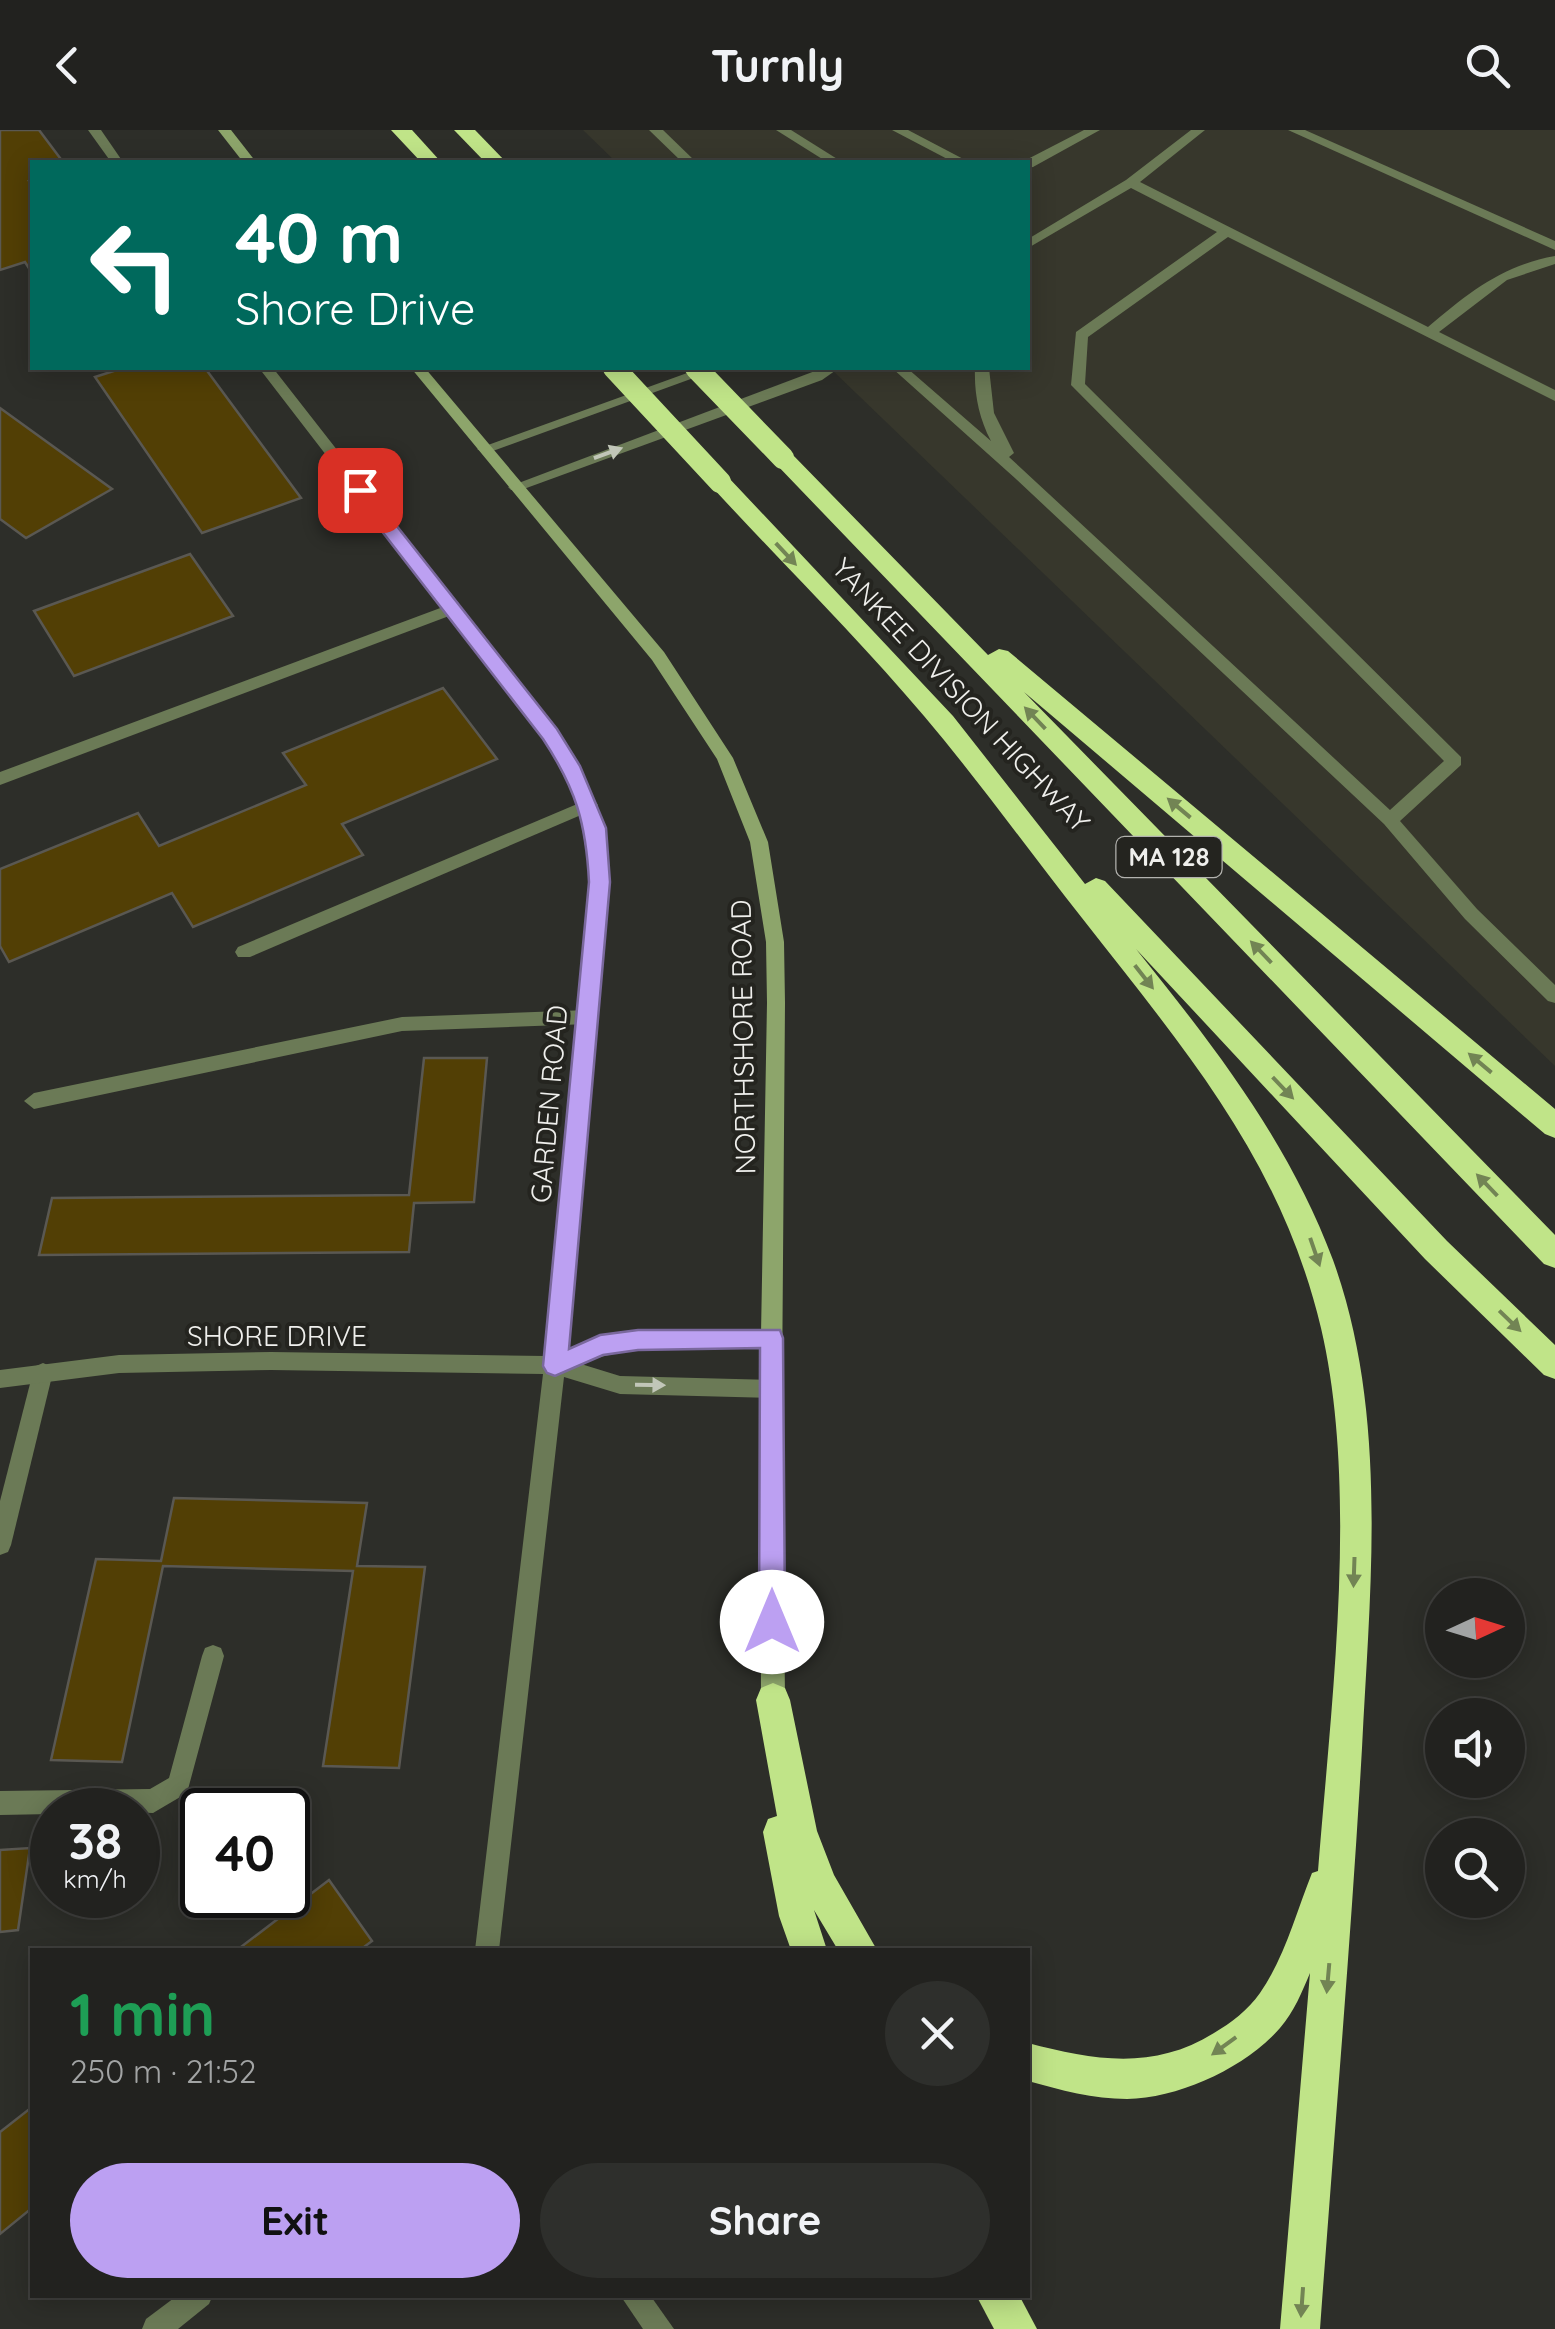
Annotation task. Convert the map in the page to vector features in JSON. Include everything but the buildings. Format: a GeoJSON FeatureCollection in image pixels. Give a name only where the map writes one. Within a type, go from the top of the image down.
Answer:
{"type":"FeatureCollection","features":[{"type":"Feature","properties":{"kind":"highway"},"geometry":{"type":"LineString","coordinates":[[402,130],[428,160]]}},
{"type":"Feature","properties":{"kind":"highway"},"geometry":{"type":"LineString","coordinates":[[464,130],[494,160]]}},
{"type":"Feature","properties":{"kind":"highway","name":"YANKEE DIVISION HIGHWAY"},"geometry":{"type":"LineString","coordinates":[[616,370],[1232,1035],[1436,1250],[1555,1365]]}},
{"type":"Feature","properties":{"kind":"highway","name":"YANKEE DIVISION HIGHWAY"},"geometry":{"type":"LineString","coordinates":[[698,370],[1555,1256]]}},
{"type":"Feature","properties":{"kind":"highway"},"geometry":{"type":"LineString","coordinates":[[869,546],[1555,1126]]}},
{"type":"Feature","properties":{"kind":"highway"},"geometry":{"type":"LineString","coordinates":[[932,708],[1226,1086],[1291,1193],[1316,1252],[1346,1365],[1354,1430],[1354,1576],[1339,1846],[1300,2329]]}},
{"type":"Feature","properties":{"kind":"highway"},"geometry":{"type":"LineString","coordinates":[[773,1700],[778,1816],[797,1916],[807,1948]]}},
{"type":"Feature","properties":{"kind":"highway"},"geometry":{"type":"LineString","coordinates":[[773,1700],[796,1832],[814,1879],[859,1948]]}},
{"type":"Feature","properties":{"kind":"highway"},"geometry":{"type":"LineString","coordinates":[[1030,2063],[1076,2075],[1142,2079],[1209,2058],[1266,2017],[1302,1949],[1339,1846]]}},
{"type":"Feature","properties":{"kind":"highway"},"geometry":{"type":"LineString","coordinates":[[998,2298],[1017,2329]]}},
{"type":"Feature","properties":{"kind":"street"},"geometry":{"type":"LineString","coordinates":[[94,130],[116,160]]}},
{"type":"Feature","properties":{"kind":"street"},"geometry":{"type":"LineString","coordinates":[[224,130],[248,160]]}},
{"type":"Feature","properties":{"kind":"street"},"geometry":{"type":"LineString","coordinates":[[655,130],[686,160]]}},
{"type":"Feature","properties":{"kind":"street"},"geometry":{"type":"LineString","coordinates":[[782,130],[832,160]]}},
{"type":"Feature","properties":{"kind":"street"},"geometry":{"type":"LineString","coordinates":[[898,130],[958,160]]}},
{"type":"Feature","properties":{"kind":"street"},"geometry":{"type":"LineString","coordinates":[[1030,163],[1094,130]]}},
{"type":"Feature","properties":{"kind":"street"},"geometry":{"type":"LineString","coordinates":[[1031,240],[1130,183],[1199,130]]}},
{"type":"Feature","properties":{"kind":"street"},"geometry":{"type":"LineString","coordinates":[[1294,130],[1555,246]]}},
{"type":"Feature","properties":{"kind":"street"},"geometry":{"type":"LineString","coordinates":[[1130,183],[1555,396]]}},
{"type":"Feature","properties":{"kind":"street"},"geometry":{"type":"LineString","coordinates":[[1226,232],[1080,336],[1078,385],[1455,761],[1390,820]]}},
{"type":"Feature","properties":{"kind":"street"},"geometry":{"type":"LineString","coordinates":[[1431,332],[1492,280],[1527,263],[1555,260]]}},
{"type":"Feature","properties":{"kind":"street","name":"GARDEN ROAD"},"geometry":{"type":"LineString","coordinates":[[268,370],[550,734],[589,804],[596,828],[600,882],[555,1366],[487,1948]]}},
{"type":"Feature","properties":{"kind":"street","name":"NORTHSHORE ROAD"},"geometry":{"type":"LineString","coordinates":[[420,370],[682,689],[725,758],[760,842],[775,942],[776,1003],[771,1388],[773,1700]]}},
{"type":"Feature","properties":{"kind":"street"},"geometry":{"type":"LineString","coordinates":[[485,449],[708,370]]}},
{"type":"Feature","properties":{"kind":"street"},"geometry":{"type":"LineString","coordinates":[[516,487],[829,370]]}},
{"type":"Feature","properties":{"kind":"street"},"geometry":{"type":"LineString","coordinates":[[902,370],[1390,820],[1471,914],[1555,996]]}},
{"type":"Feature","properties":{"kind":"street"},"geometry":{"type":"LineString","coordinates":[[982,370],[981,394],[993,435],[1021,476]]}},
{"type":"Feature","properties":{"kind":"street"},"geometry":{"type":"LineString","coordinates":[[1,777],[450,609]]}},
{"type":"Feature","properties":{"kind":"street"},"geometry":{"type":"LineString","coordinates":[[244,952],[589,804]]}},
{"type":"Feature","properties":{"kind":"street"},"geometry":{"type":"LineString","coordinates":[[34,1102],[402,1024],[588,1017]]}},
{"type":"Feature","properties":{"kind":"street","name":"SHORE DRIVE"},"geometry":{"type":"LineString","coordinates":[[555,1366],[600,1346],[638,1340],[772,1338]]}},
{"type":"Feature","properties":{"kind":"street","name":"SHORE DRIVE"},"geometry":{"type":"LineString","coordinates":[[0,1379],[118,1364],[271,1362],[555,1366],[620,1385],[771,1388]]}},
{"type":"Feature","properties":{"kind":"street"},"geometry":{"type":"LineString","coordinates":[[0,1545],[43,1372]]}},
{"type":"Feature","properties":{"kind":"street"},"geometry":{"type":"LineString","coordinates":[[0,1803],[152,1801],[179,1785],[213,1656]]}},
{"type":"Feature","properties":{"kind":"street"},"geometry":{"type":"LineString","coordinates":[[156,2329],[196,2298]]}},
{"type":"Feature","properties":{"kind":"street"},"geometry":{"type":"LineString","coordinates":[[635,2298],[660,2329]]}},
{"type":"Feature","properties":{"kind":"shaded area"},"geometry":{"type":"Polygon","coordinates":[[[583,130],[1555,130],[1555,1066],[832,370],[1030,370],[1030,160],[614,160],[583,130]]]}},
{"type":"Feature","properties":{"kind":"route"},"geometry":{"type":"LineString","coordinates":[[360,490],[550,734],[571,766],[596,828],[600,882],[555,1366],[600,1346],[638,1340],[772,1338],[772,1622]]}}]}
